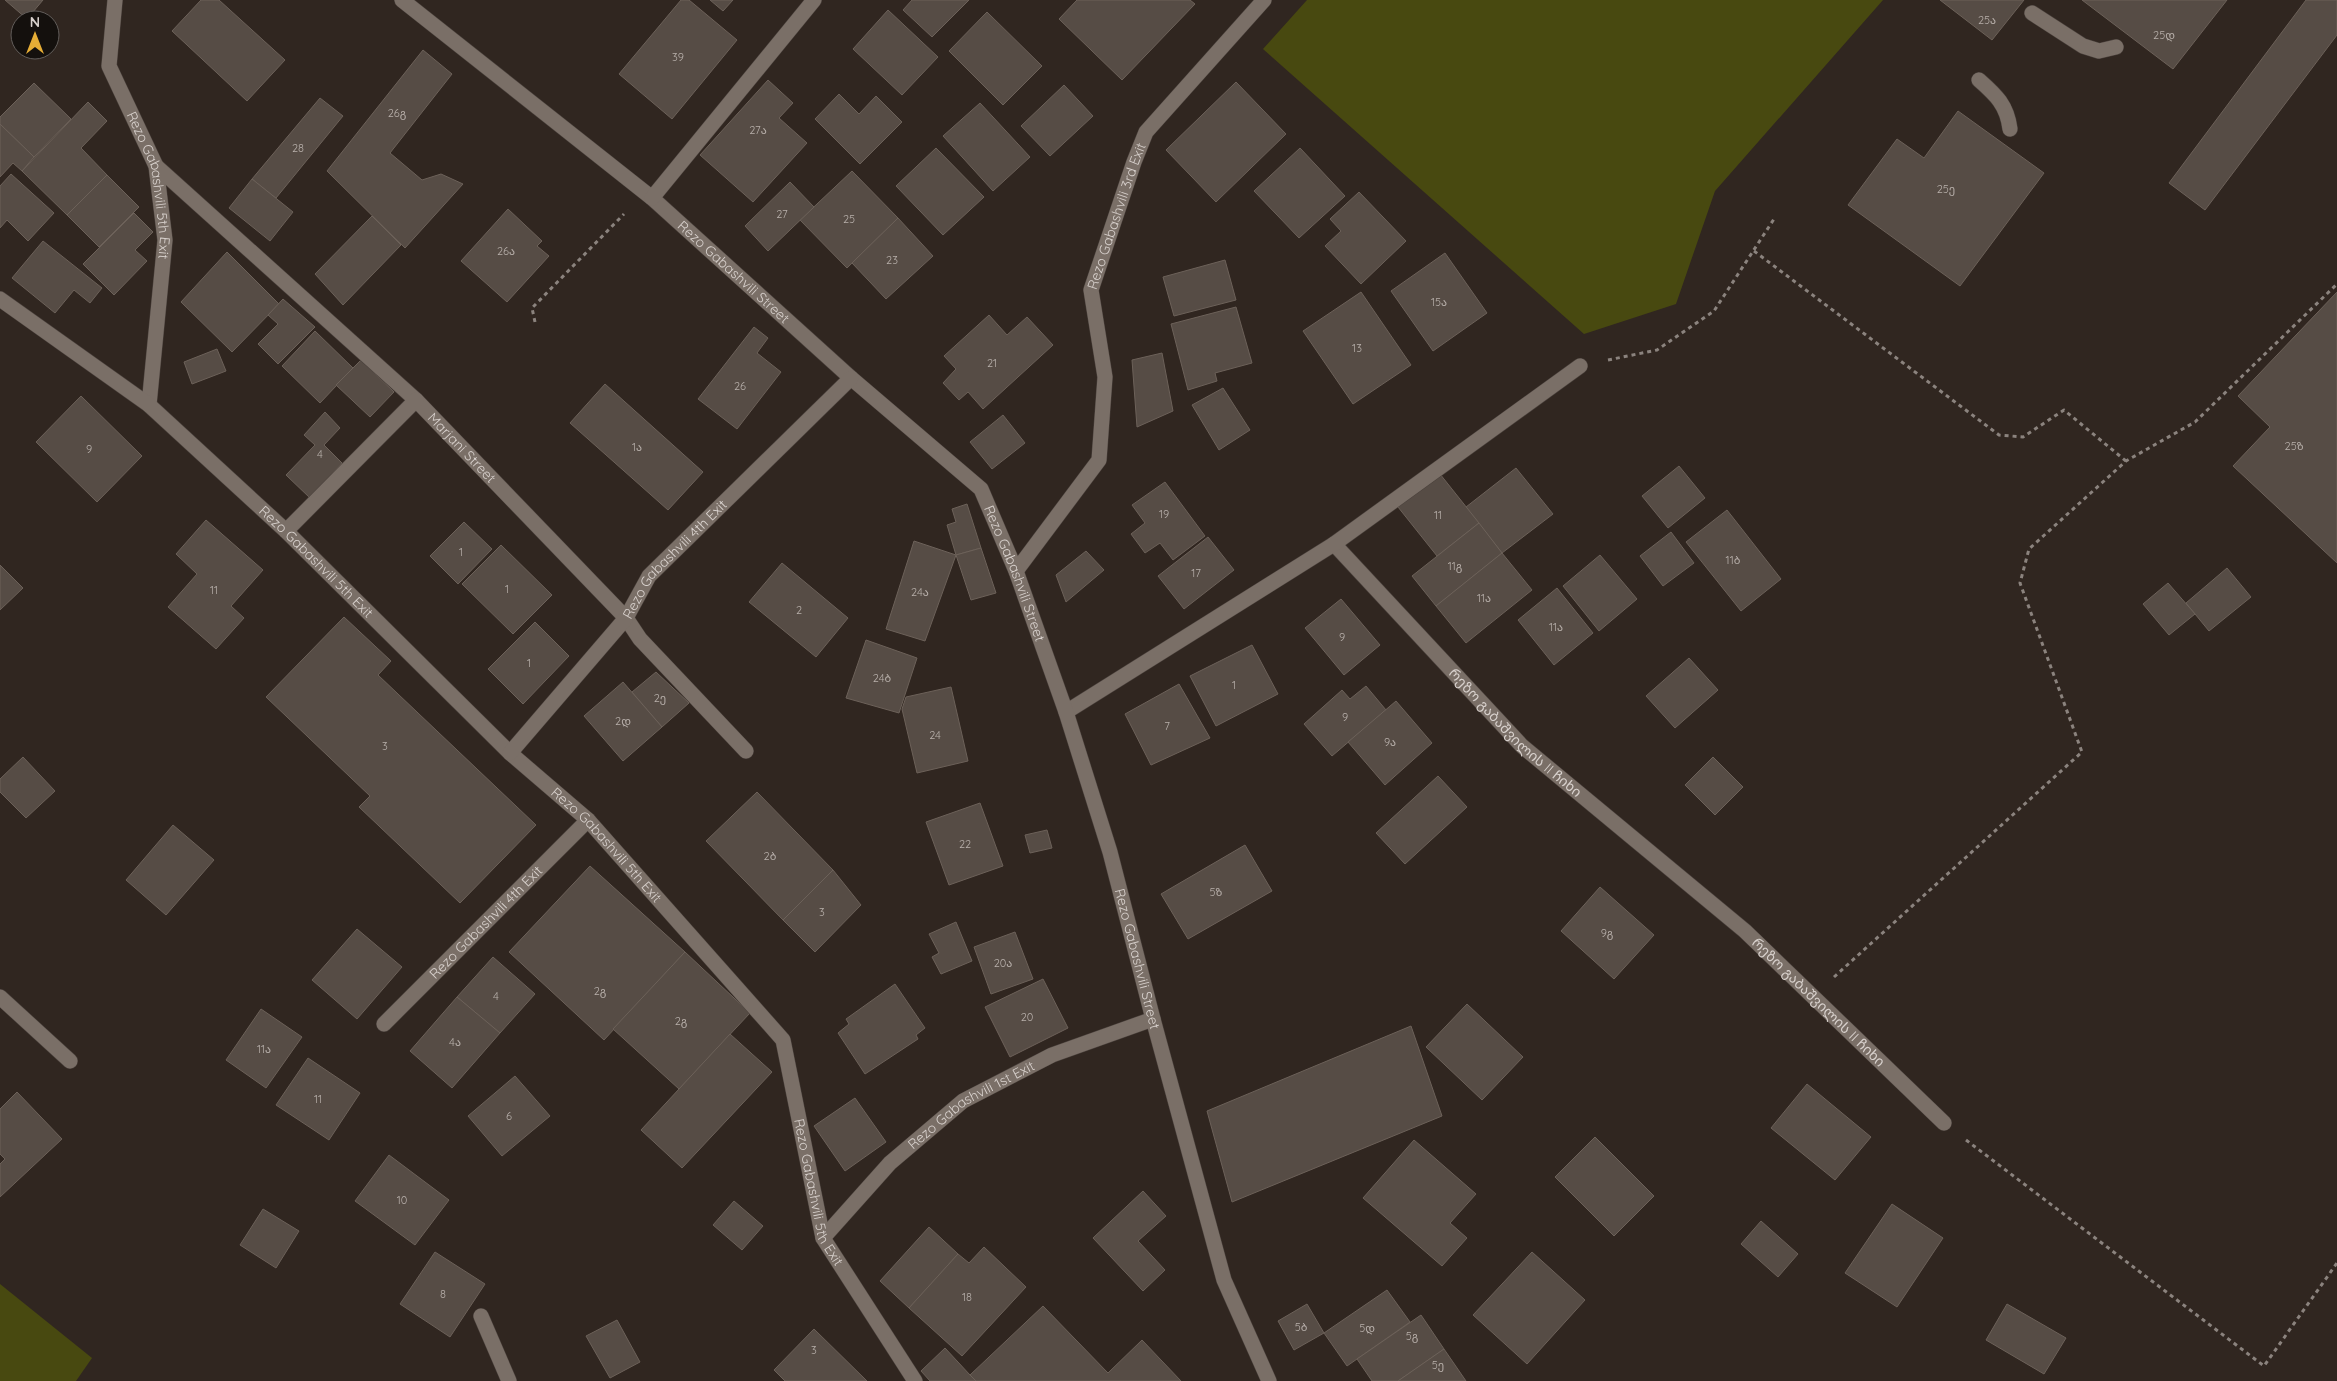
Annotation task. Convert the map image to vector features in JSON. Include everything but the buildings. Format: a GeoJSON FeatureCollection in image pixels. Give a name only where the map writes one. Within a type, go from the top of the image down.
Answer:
{"type":"FeatureCollection","features":[{"type":"Feature","properties":{"kind":"street","name":"Rezo Gabashvili 5th Exit"},"geometry":{"type":"LineString","coordinates":[[115,0],[109,66],[156,166],[165,240],[149,405]]}},
{"type":"Feature","properties":{"kind":"street","name":"Rezo Gabashvili Street"},"geometry":{"type":"LineString","coordinates":[[402,0],[648,195],[851,378],[981,489],[1016,571],[1066,712],[1110,852],[1153,1020],[1224,1280],[1269,1381]]}},
{"type":"Feature","properties":{"kind":"street"},"geometry":{"type":"LineString","coordinates":[[648,195],[814,0]]}},
{"type":"Feature","properties":{"kind":"street","name":"Rezo Gabashvili 3rd Exit"},"geometry":{"type":"LineString","coordinates":[[1016,571],[1100,460],[1105,377],[1091,290],[1146,132],[1264,0]]}},
{"type":"Feature","properties":{"kind":"street"},"geometry":{"type":"LineString","coordinates":[[2032,13],[2083,46],[2099,51],[2116,46]]}},
{"type":"Feature","properties":{"kind":"street"},"geometry":{"type":"LineString","coordinates":[[1979,80],[1996,95],[2004,106],[2010,129]]}},
{"type":"Feature","properties":{"kind":"street","name":"Marjani Street"},"geometry":{"type":"LineString","coordinates":[[156,166],[416,400],[626,618],[640,639],[746,751]]}},
{"type":"Feature","properties":{"kind":"street","name":"Rezo Gabashvili 5th Exit"},"geometry":{"type":"LineString","coordinates":[[0,299],[149,405],[286,531],[510,753],[588,820],[783,1040],[823,1238],[914,1381]]}},
{"type":"Feature","properties":{"kind":"street"},"geometry":{"type":"LineString","coordinates":[[1066,712],[1334,544],[1580,366]]}},
{"type":"Feature","properties":{"kind":"street","name":"Rezo Gabashvili 4th Exit"},"geometry":{"type":"LineString","coordinates":[[510,753],[626,618],[649,576],[851,378]]}},
{"type":"Feature","properties":{"kind":"street"},"geometry":{"type":"LineString","coordinates":[[286,531],[416,400]]}},
{"type":"Feature","properties":{"kind":"street","name":"რეზო გაბაშვილის II ჩიხი"},"geometry":{"type":"LineString","coordinates":[[1334,544],[1522,746],[1745,931],[1944,1123]]}},
{"type":"Feature","properties":{"kind":"street","name":"Rezo Gabashvili 4th Exit"},"geometry":{"type":"LineString","coordinates":[[384,1024],[588,820]]}},
{"type":"Feature","properties":{"kind":"street"},"geometry":{"type":"LineString","coordinates":[[0,997],[70,1061]]}},
{"type":"Feature","properties":{"kind":"street","name":"Rezo Gabashvili 1st Exit"},"geometry":{"type":"LineString","coordinates":[[823,1238],[890,1163],[963,1101],[1052,1056],[1153,1020]]}},
{"type":"Feature","properties":{"kind":"street"},"geometry":{"type":"LineString","coordinates":[[481,1316],[509,1381]]}},
{"type":"Feature","properties":{"kind":"path"},"geometry":{"type":"LineString","coordinates":[[535,322],[532,308],[648,195]]}},
{"type":"Feature","properties":{"kind":"path"},"geometry":{"type":"LineString","coordinates":[[1580,366],[1656,350],[1714,311],[1774,219]]}},
{"type":"Feature","properties":{"kind":"path"},"geometry":{"type":"LineString","coordinates":[[1754,251],[1999,435],[2023,437],[2064,410],[2126,461]]}},
{"type":"Feature","properties":{"kind":"path"},"geometry":{"type":"LineString","coordinates":[[1812,997],[2082,752],[2020,583],[2029,549],[2126,461],[2195,422],[2337,284]]}},
{"type":"Feature","properties":{"kind":"path"},"geometry":{"type":"LineString","coordinates":[[1944,1123],[2264,1366],[2337,1263]]}},
{"type":"Feature","properties":{"kind":"shaded area"},"geometry":{"type":"Polygon","coordinates":[[[1307,0],[1883,0],[1715,191],[1676,304],[1584,334],[1263,49],[1307,0]]]}},
{"type":"Feature","properties":{"kind":"shaded area"},"geometry":{"type":"Polygon","coordinates":[[[0,1284],[92,1358],[76,1381],[0,1381],[0,1284]]]}}]}
